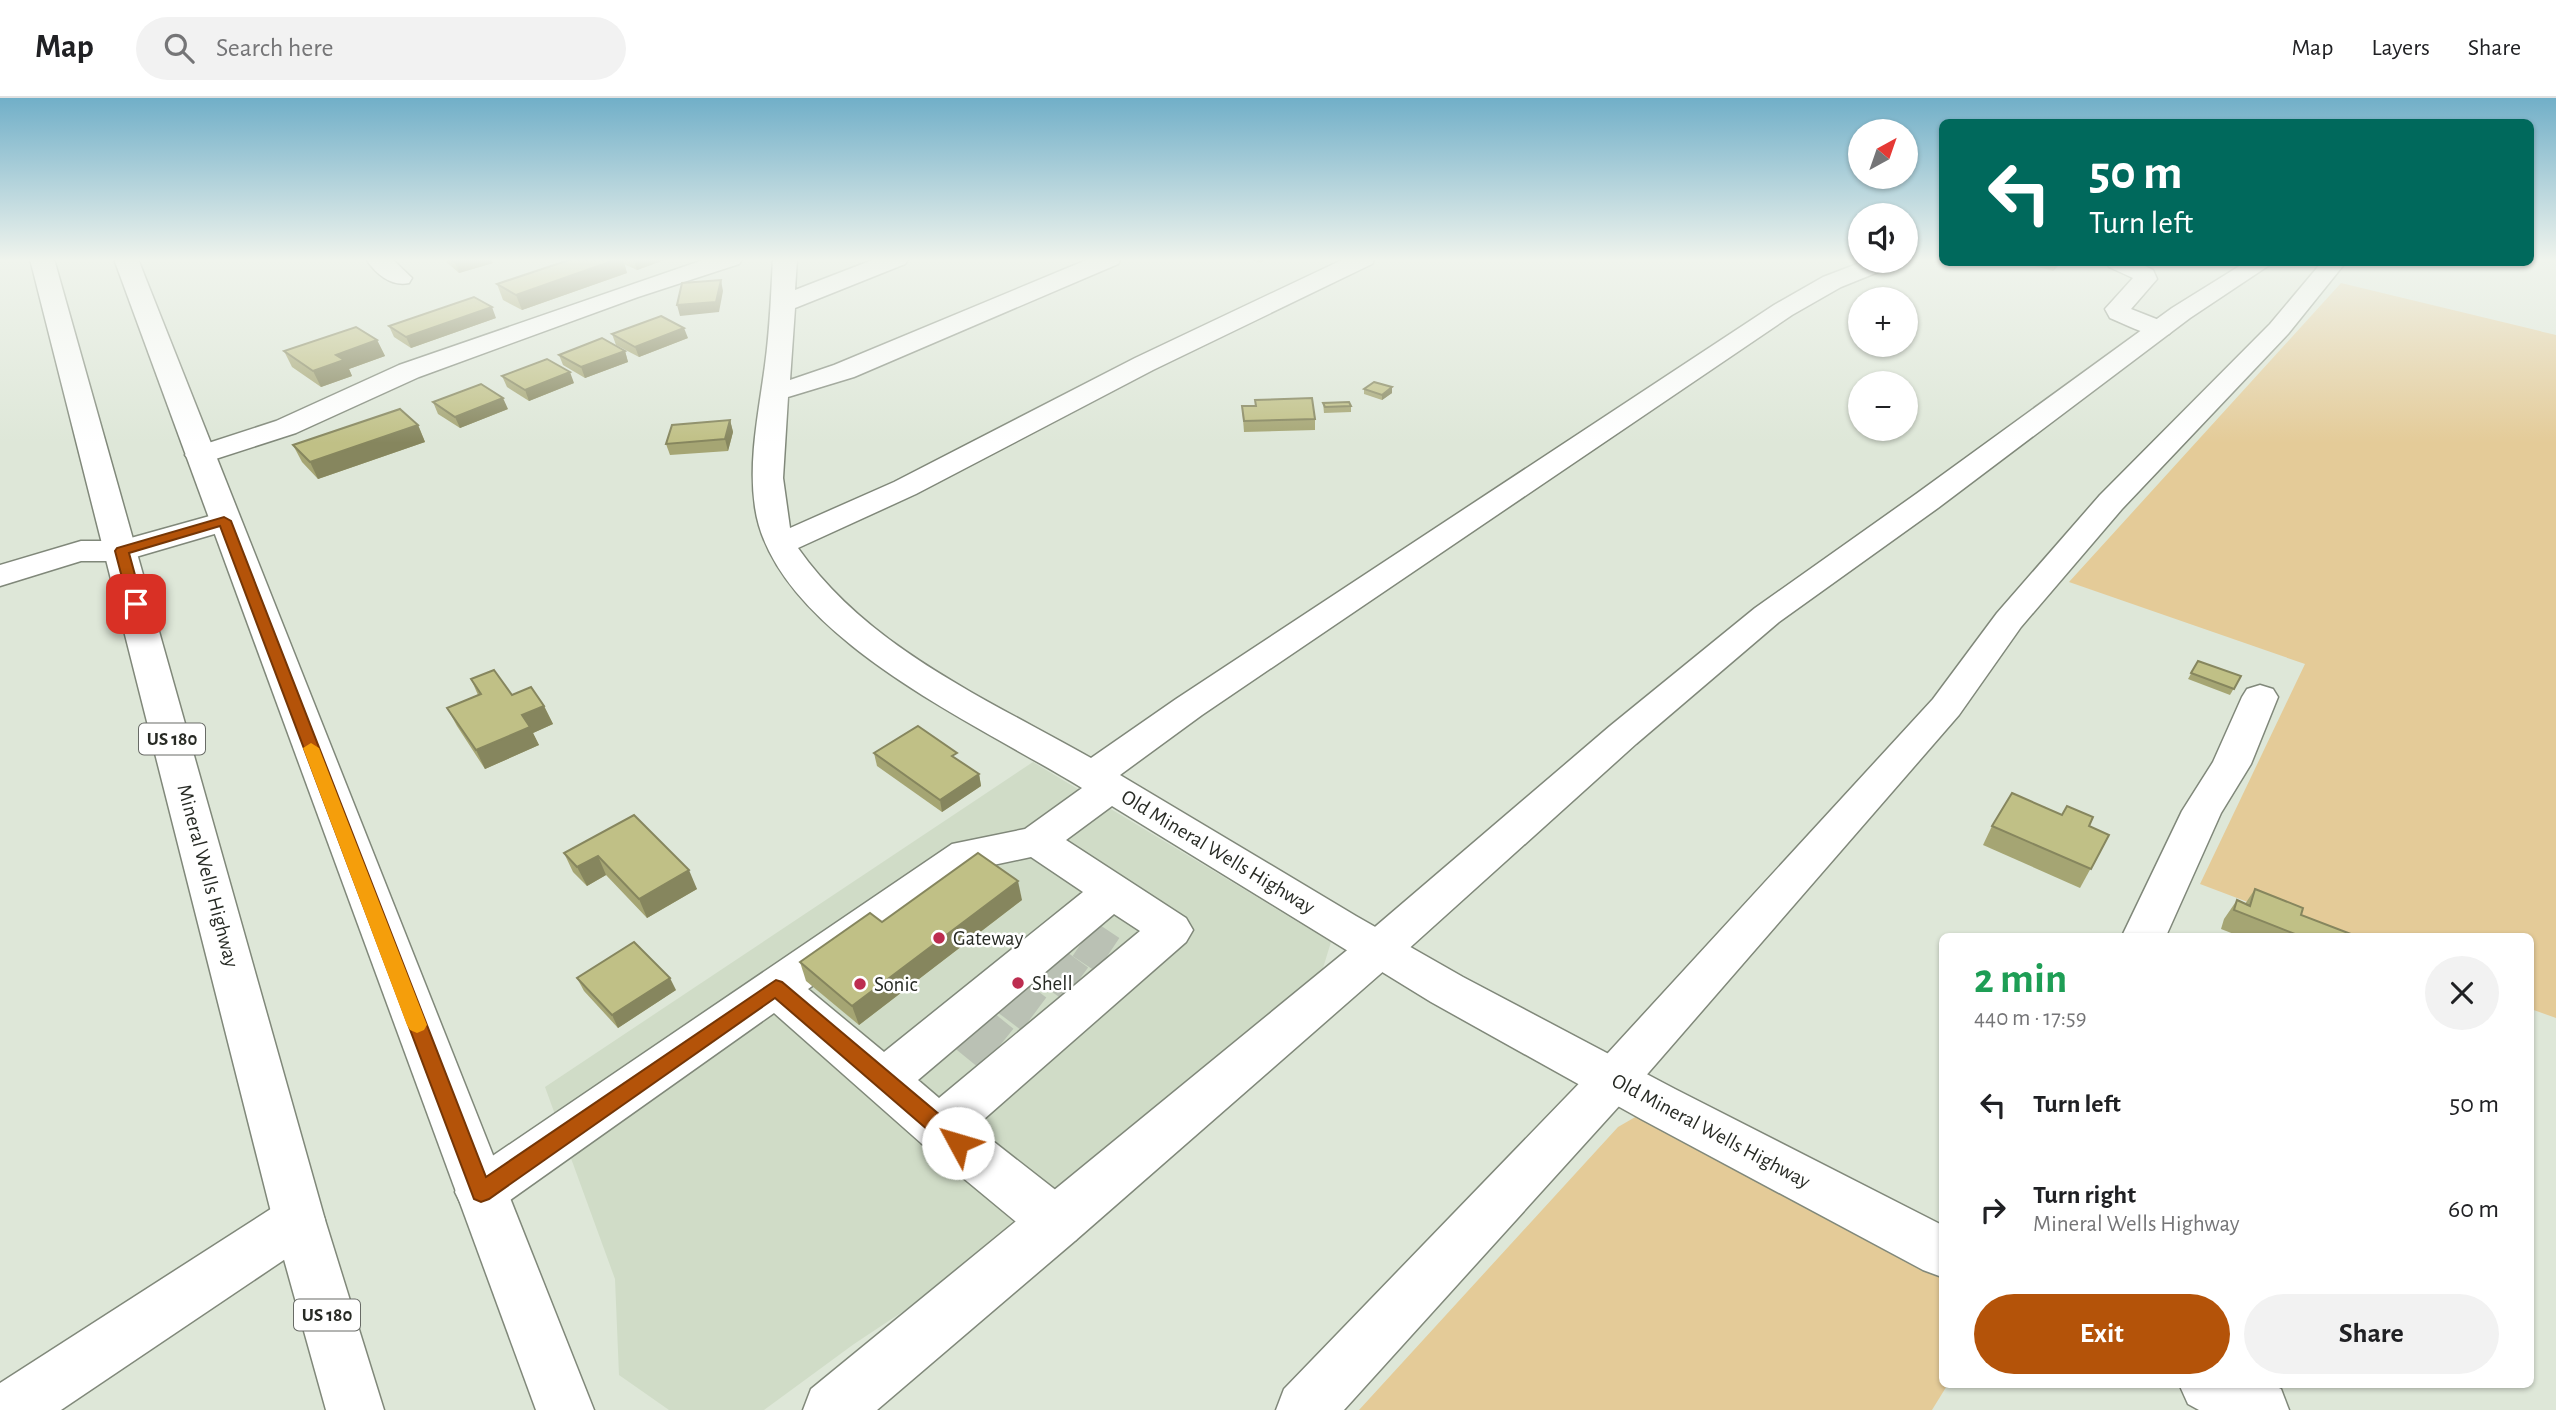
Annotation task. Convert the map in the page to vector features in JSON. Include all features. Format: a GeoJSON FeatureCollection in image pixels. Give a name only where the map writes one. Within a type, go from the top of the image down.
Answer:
{"type":"FeatureCollection","features":[{"type":"Feature","properties":{"kind":"main road","name":"Mineral Wells Highway"},"geometry":{"type":"LineString","coordinates":[[59,320],[299,1220],[355,1410]]}},
{"type":"Feature","properties":{"kind":"main road"},"geometry":{"type":"LineString","coordinates":[[149,320],[481,1192],[568,1403]]}},
{"type":"Feature","properties":{"kind":"main road"},"geometry":{"type":"LineString","coordinates":[[200,455],[286,427],[409,371],[550,320]]}},
{"type":"Feature","properties":{"kind":"main road","name":"Old Mineral Wells Highway"},"geometry":{"type":"LineString","coordinates":[[781,320],[767,486],[780,544],[808,588],[856,631],[915,672],[1378,950],[1613,1080],[1939,1250]]}},
{"type":"Feature","properties":{"kind":"main road"},"geometry":{"type":"LineString","coordinates":[[775,392],[844,371],[965,320]]}},
{"type":"Feature","properties":{"kind":"main road"},"geometry":{"type":"LineString","coordinates":[[780,544],[905,488],[1144,364],[1236,320]]}},
{"type":"Feature","properties":{"kind":"main road"},"geometry":{"type":"LineString","coordinates":[[481,1192],[967,855],[1037,841],[1101,782],[1552,463],[1768,320]]}},
{"type":"Feature","properties":{"kind":"main road"},"geometry":{"type":"LineString","coordinates":[[2138,320],[2160,329]]}},
{"type":"Feature","properties":{"kind":"main road"},"geometry":{"type":"LineString","coordinates":[[832,1410],[1057,1223],[1378,950],[1623,735],[1767,615],[2173,320]]}},
{"type":"Feature","properties":{"kind":"main road"},"geometry":{"type":"LineString","coordinates":[[1305,1410],[1613,1080],[1946,707],[2009,620],[2111,502],[2286,320]]}},
{"type":"Feature","properties":{"kind":"main road"},"geometry":{"type":"LineString","coordinates":[[0,576],[34,563],[81,551],[122,551],[224,521]]}},
{"type":"Feature","properties":{"kind":"main road"},"geometry":{"type":"LineString","coordinates":[[0,601],[74,578],[98,567],[122,551]]}},
{"type":"Feature","properties":{"kind":"main road"},"geometry":{"type":"LineString","coordinates":[[2145,933],[2202,811],[2232,764],[2260,697]]}},
{"type":"Feature","properties":{"kind":"main road"},"geometry":{"type":"LineString","coordinates":[[884,1080],[985,1039],[1080,961],[1171,930],[1037,841]]}},
{"type":"Feature","properties":{"kind":"main road"},"geometry":{"type":"LineString","coordinates":[[939,1128],[985,1039],[1080,961],[1113,891]]}},
{"type":"Feature","properties":{"kind":"main road"},"geometry":{"type":"LineString","coordinates":[[776,988],[939,1128],[1057,1223]]}},
{"type":"Feature","properties":{"kind":"main road"},"geometry":{"type":"LineString","coordinates":[[10,1410],[299,1220]]}},
{"type":"Feature","properties":{"kind":"main road"},"geometry":{"type":"LineString","coordinates":[[2216,1388],[2260,1410]]}},
{"type":"Feature","properties":{"kind":"shaded area"},"geometry":{"type":"Polygon","coordinates":[[[2307,320],[2495,320],[2556,335],[2556,1018],[2534,1010],[2534,933],[2330,933],[2200,884],[2305,664],[2069,582],[2307,320]]]}},
{"type":"Feature","properties":{"kind":"shaded area"},"geometry":{"type":"Polygon","coordinates":[[[1033,762],[1331,942],[1319,981],[955,1277],[854,1344],[764,1410],[669,1410],[619,1375],[615,1279],[545,1087],[1033,762]]]}},
{"type":"Feature","properties":{"kind":"shaded area"},"geometry":{"type":"Polygon","coordinates":[[[1637,1116],[1664,1120],[1939,1271],[1939,1388],[1946,1388],[1932,1410],[1359,1410],[1618,1127],[1637,1116]]]}},
{"type":"Feature","properties":{"kind":"building"},"geometry":{"type":"Polygon","coordinates":[[[406,320],[454,320],[406,337],[389,326],[406,320]]]}},
{"type":"Feature","properties":{"kind":"building"},"geometry":{"type":"Polygon","coordinates":[[[649,320],[669,320],[684,328],[635,347],[612,334],[649,320]]]}},
{"type":"Feature","properties":{"kind":"building"},"geometry":{"type":"Polygon","coordinates":[[[356,327],[377,340],[336,355],[344,360],[313,371],[284,351],[356,327]]]}},
{"type":"Feature","properties":{"kind":"building"},"geometry":{"type":"Polygon","coordinates":[[[602,338],[625,351],[581,367],[559,355],[602,338]]]}},
{"type":"Feature","properties":{"kind":"building"},"geometry":{"type":"Polygon","coordinates":[[[547,359],[570,372],[525,390],[502,376],[547,359]]]}},
{"type":"Feature","properties":{"kind":"building"},"geometry":{"type":"Polygon","coordinates":[[[1374,382],[1392,387],[1382,395],[1364,389],[1374,382]]]}},
{"type":"Feature","properties":{"kind":"building"},"geometry":{"type":"Polygon","coordinates":[[[481,384],[503,398],[455,417],[433,402],[481,384]]]}},
{"type":"Feature","properties":{"kind":"building"},"geometry":{"type":"Polygon","coordinates":[[[1312,398],[1315,419],[1244,421],[1242,406],[1256,406],[1255,400],[1312,398]]]}},
{"type":"Feature","properties":{"kind":"building"},"geometry":{"type":"Polygon","coordinates":[[[1349,402],[1351,406],[1325,407],[1323,403],[1349,402]]]}},
{"type":"Feature","properties":{"kind":"building"},"geometry":{"type":"Polygon","coordinates":[[[400,409],[418,425],[310,462],[293,445],[400,409]]]}},
{"type":"Feature","properties":{"kind":"building"},"geometry":{"type":"Polygon","coordinates":[[[730,420],[725,439],[666,444],[672,425],[730,420]]]}},
{"type":"Feature","properties":{"kind":"building"},"geometry":{"type":"Polygon","coordinates":[[[2198,661],[2241,676],[2234,689],[2191,673],[2198,661]]]}},
{"type":"Feature","properties":{"kind":"building"},"geometry":{"type":"Polygon","coordinates":[[[494,670],[512,695],[531,687],[544,706],[522,715],[530,727],[476,750],[447,708],[481,694],[471,679],[494,670]]]}},
{"type":"Feature","properties":{"kind":"building"},"geometry":{"type":"Polygon","coordinates":[[[918,726],[957,753],[952,756],[979,774],[940,800],[874,753],[918,726]]]}},
{"type":"Feature","properties":{"kind":"building"},"geometry":{"type":"Polygon","coordinates":[[[2012,793],[2062,815],[2067,806],[2093,817],[2089,826],[2109,835],[2091,869],[1992,826],[2012,793]]]}},
{"type":"Feature","properties":{"kind":"building"},"geometry":{"type":"Polygon","coordinates":[[[634,815],[689,870],[639,899],[598,856],[577,867],[564,853],[634,815]]]}},
{"type":"Feature","properties":{"kind":"building"},"geometry":{"type":"Polygon","coordinates":[[[978,853],[1018,881],[852,1006],[800,962],[870,913],[882,922],[978,853]]]}},
{"type":"Feature","properties":{"kind":"building"},"geometry":{"type":"Polygon","coordinates":[[[2255,889],[2303,908],[2301,915],[2348,933],[2292,933],[2234,910],[2237,900],[2250,906],[2255,889]]]}},
{"type":"Feature","properties":{"kind":"building"},"geometry":{"type":"Polygon","coordinates":[[[634,942],[670,978],[612,1015],[577,978],[634,942]]]}},
{"type":"Feature","properties":{"kind":"tunnel"},"geometry":{"type":"LineString","coordinates":[[1084,939],[1108,955]]}},
{"type":"Feature","properties":{"kind":"tunnel"},"geometry":{"type":"LineString","coordinates":[[1050,965],[1076,984]]}},
{"type":"Feature","properties":{"kind":"tunnel"},"geometry":{"type":"LineString","coordinates":[[1010,996],[1034,1014]]}},
{"type":"Feature","properties":{"kind":"tunnel"},"geometry":{"type":"LineString","coordinates":[[970,1027],[997,1049]]}},
{"type":"Feature","properties":{"kind":"slow traffic"},"geometry":{"type":"LineString","coordinates":[[311,748],[417,1025]]}},
{"type":"Feature","properties":{"kind":"place","name":"Gateway"},"geometry":{"type":"Point","coordinates":[939,938]}},
{"type":"Feature","properties":{"kind":"place","name":"Shell"},"geometry":{"type":"Point","coordinates":[1018,983]}},
{"type":"Feature","properties":{"kind":"place","name":"Sonic"},"geometry":{"type":"Point","coordinates":[860,984]}},
{"type":"Feature","properties":{"kind":"route"},"geometry":{"type":"LineString","coordinates":[[136,604],[122,551],[224,521],[481,1192],[776,988],[958,1143]]}}]}
